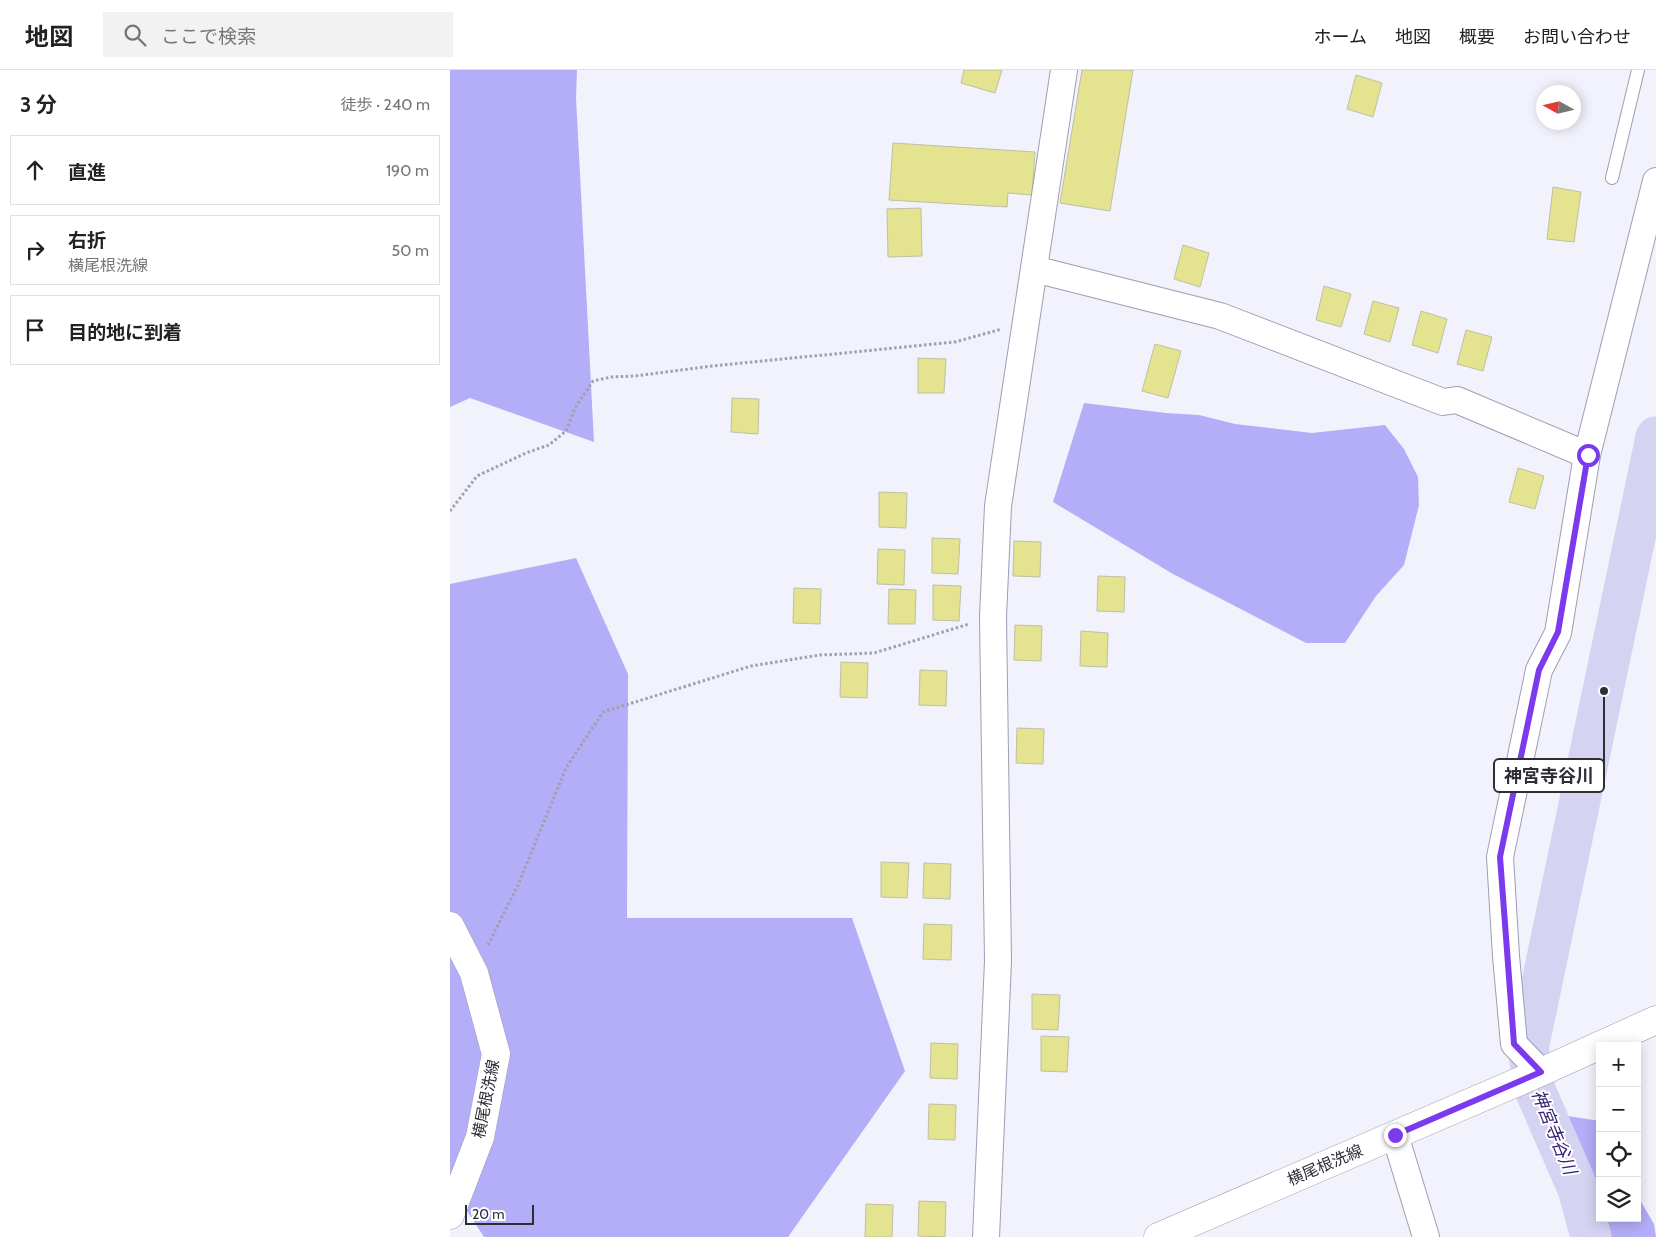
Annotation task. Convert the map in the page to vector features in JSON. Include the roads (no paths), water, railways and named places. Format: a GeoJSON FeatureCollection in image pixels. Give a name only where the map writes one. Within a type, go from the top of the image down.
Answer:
{"type":"FeatureCollection","features":[{"type":"Feature","properties":{"kind":"main road","name":"横尾根洗線"},"geometry":{"type":"LineString","coordinates":[[450,926],[474,973],[496,1054],[480,1137],[450,1215]]}},
{"type":"Feature","properties":{"kind":"main road","name":"横尾根洗線"},"geometry":{"type":"LineString","coordinates":[[1158,1237],[1541,1072],[1656,1020]]}},
{"type":"Feature","properties":{"kind":"street"},"geometry":{"type":"LineString","coordinates":[[986,1237],[998,961],[994,616],[998,506],[1064,70]]}},
{"type":"Feature","properties":{"kind":"street"},"geometry":{"type":"LineString","coordinates":[[1541,1072],[1514,1044],[1500,857],[1539,670],[1558,632],[1588,455],[1656,181]]}},
{"type":"Feature","properties":{"kind":"street"},"geometry":{"type":"LineString","coordinates":[[1034,269],[1220,316],[1443,402],[1457,400],[1588,455]]}},
{"type":"Feature","properties":{"kind":"street"},"geometry":{"type":"LineString","coordinates":[[1395,1135],[1426,1237]]}},
{"type":"Feature","properties":{"kind":"lane"},"geometry":{"type":"LineString","coordinates":[[1612,178],[1638,70]]}},
{"type":"Feature","properties":{"kind":"waterway","name":"神宮寺谷川"},"geometry":{"type":"LineString","coordinates":[[1591,1237],[1578,1189],[1535,1090],[1528,1049],[1656,437]]}},
{"type":"Feature","properties":{"kind":"place","name":"神宮寺谷川"},"geometry":{"type":"Point","coordinates":[1604,691]}}]}
